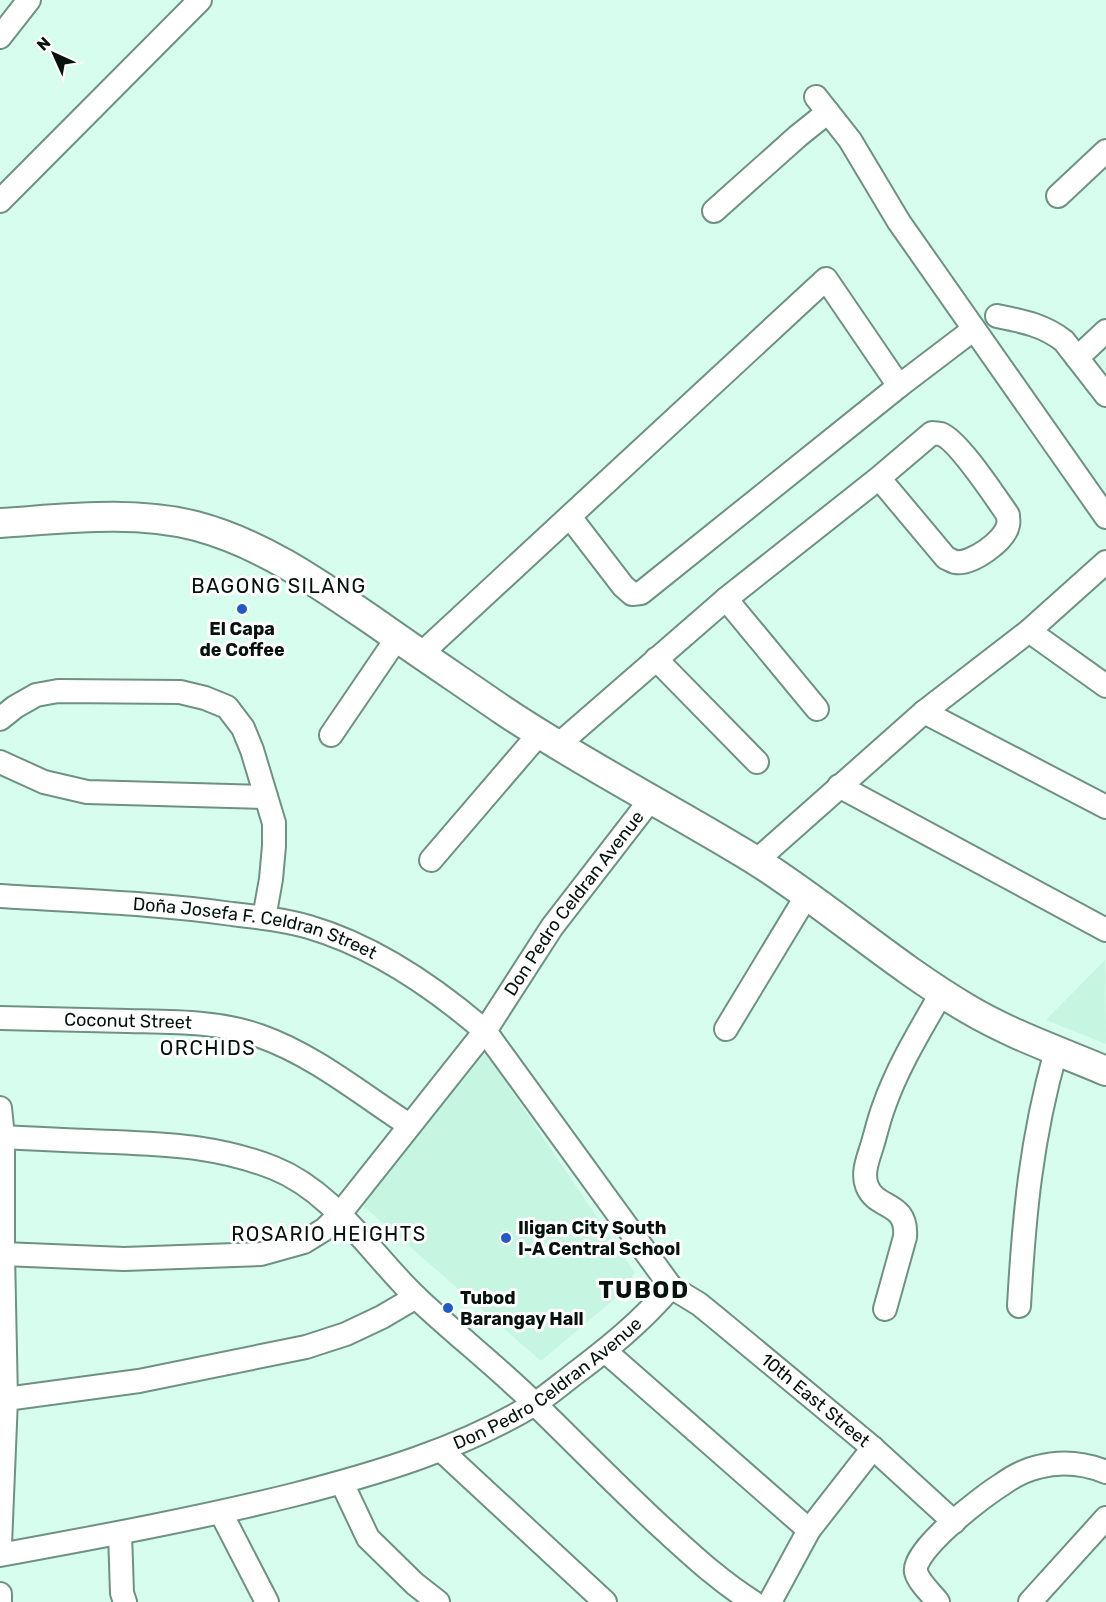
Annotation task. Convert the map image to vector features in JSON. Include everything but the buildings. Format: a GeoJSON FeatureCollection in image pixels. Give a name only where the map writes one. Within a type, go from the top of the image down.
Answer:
{"type":"FeatureCollection","features":[{"type":"Feature","properties":{"kind":"main road"},"geometry":{"type":"LineString","coordinates":[[0,523],[128,517],[165,520],[198,527],[253,547],[293,568],[548,739],[756,861],[807,895],[895,962],[966,1008],[1011,1032],[1106,1071]]}},
{"type":"Feature","properties":{"kind":"street"},"geometry":{"type":"LineString","coordinates":[[0,37],[29,0]]}},
{"type":"Feature","properties":{"kind":"street"},"geometry":{"type":"LineString","coordinates":[[0,201],[200,0]]}},
{"type":"Feature","properties":{"kind":"street"},"geometry":{"type":"LineString","coordinates":[[714,211],[798,136],[822,104],[850,140],[899,222],[1106,517]]}},
{"type":"Feature","properties":{"kind":"street"},"geometry":{"type":"LineString","coordinates":[[1058,196],[1106,151]]}},
{"type":"Feature","properties":{"kind":"street"},"geometry":{"type":"LineString","coordinates":[[421,654],[826,279],[899,386]]}},
{"type":"Feature","properties":{"kind":"street"},"geometry":{"type":"LineString","coordinates":[[997,316],[1032,323],[1064,341],[1106,395]]}},
{"type":"Feature","properties":{"kind":"street"},"geometry":{"type":"LineString","coordinates":[[570,517],[623,586],[632,594],[637,595],[974,329]]}},
{"type":"Feature","properties":{"kind":"street"},"geometry":{"type":"LineString","coordinates":[[1077,358],[1106,331]]}},
{"type":"Feature","properties":{"kind":"street"},"geometry":{"type":"LineString","coordinates":[[431,860],[548,739],[656,659],[726,599],[932,433],[941,434],[964,455],[1008,515],[1008,525],[1002,537],[988,549],[969,561],[956,562],[946,558],[879,478]]}},
{"type":"Feature","properties":{"kind":"street"},"geometry":{"type":"LineString","coordinates":[[756,861],[924,712],[1029,631],[1106,562]]}},
{"type":"Feature","properties":{"kind":"street"},"geometry":{"type":"LineString","coordinates":[[726,599],[817,709]]}},
{"type":"Feature","properties":{"kind":"street"},"geometry":{"type":"LineString","coordinates":[[1029,631],[1106,686]]}},
{"type":"Feature","properties":{"kind":"street"},"geometry":{"type":"LineString","coordinates":[[331,735],[397,638]]}},
{"type":"Feature","properties":{"kind":"street"},"geometry":{"type":"LineString","coordinates":[[656,659],[757,762]]}},
{"type":"Feature","properties":{"kind":"street"},"geometry":{"type":"LineString","coordinates":[[0,719],[36,695],[58,691],[180,692],[205,698],[227,707],[243,728],[274,823],[271,879],[264,918]]}},
{"type":"Feature","properties":{"kind":"street"},"geometry":{"type":"LineString","coordinates":[[924,712],[1106,807]]}},
{"type":"Feature","properties":{"kind":"street"},"geometry":{"type":"LineString","coordinates":[[0,762],[44,782],[87,792],[266,797]]}},
{"type":"Feature","properties":{"kind":"street"},"geometry":{"type":"LineString","coordinates":[[839,786],[1106,930]]}},
{"type":"Feature","properties":{"kind":"street","name":"Don Pedro Celdran Avenue"},"geometry":{"type":"LineString","coordinates":[[3,1254],[124,1259],[261,1254],[304,1242],[325,1229],[339,1215],[485,1031],[552,927],[651,799]]}},
{"type":"Feature","properties":{"kind":"street"},"geometry":{"type":"LineString","coordinates":[[726,1029],[807,895]]}},
{"type":"Feature","properties":{"kind":"street","name":"Doña Josefa F. Celdran Street"},"geometry":{"type":"LineString","coordinates":[[0,896],[184,907],[308,926],[344,939],[428,986],[485,1031]]}},
{"type":"Feature","properties":{"kind":"street"},"geometry":{"type":"LineString","coordinates":[[885,1309],[906,1227],[899,1212],[878,1199],[868,1189],[865,1169],[884,1106],[902,1064],[942,992]]}},
{"type":"Feature","properties":{"kind":"street","name":"Coconut Street"},"geometry":{"type":"LineString","coordinates":[[0,1018],[193,1022],[260,1036],[314,1064],[409,1125]]}},
{"type":"Feature","properties":{"kind":"street"},"geometry":{"type":"LineString","coordinates":[[485,1031],[670,1287]]}},
{"type":"Feature","properties":{"kind":"street"},"geometry":{"type":"LineString","coordinates":[[1019,1306],[1025,1210],[1034,1144],[1045,1090],[1056,1052]]}},
{"type":"Feature","properties":{"kind":"street"},"geometry":{"type":"LineString","coordinates":[[0,1108],[3,1137],[6,1399],[0,1545]]}},
{"type":"Feature","properties":{"kind":"street"},"geometry":{"type":"LineString","coordinates":[[3,1137],[189,1145],[228,1152],[275,1168],[302,1182],[339,1215],[416,1297],[535,1404],[688,1552],[725,1585],[753,1602]]}},
{"type":"Feature","properties":{"kind":"street","name":"Don Pedro Celdran Avenue"},"geometry":{"type":"LineString","coordinates":[[0,1555],[221,1513],[342,1483],[441,1450],[535,1404],[605,1351],[650,1311],[670,1287]]}},
{"type":"Feature","properties":{"kind":"street","name":"10th East Street"},"geometry":{"type":"LineString","coordinates":[[670,1287],[699,1304],[715,1317],[873,1448],[954,1522]]}},
{"type":"Feature","properties":{"kind":"street"},"geometry":{"type":"LineString","coordinates":[[6,1399],[139,1381],[306,1347],[346,1334],[416,1297]]}},
{"type":"Feature","properties":{"kind":"street"},"geometry":{"type":"LineString","coordinates":[[605,1351],[809,1530]]}},
{"type":"Feature","properties":{"kind":"street"},"geometry":{"type":"LineString","coordinates":[[770,1602],[809,1530],[873,1448]]}},
{"type":"Feature","properties":{"kind":"street"},"geometry":{"type":"LineString","coordinates":[[441,1450],[605,1602]]}},
{"type":"Feature","properties":{"kind":"street"},"geometry":{"type":"LineString","coordinates":[[938,1602],[916,1573],[916,1566],[926,1549],[954,1522],[1001,1484],[1021,1473],[1055,1464],[1089,1465],[1106,1472]]}},
{"type":"Feature","properties":{"kind":"street"},"geometry":{"type":"LineString","coordinates":[[342,1483],[368,1538],[415,1584],[438,1602]]}},
{"type":"Feature","properties":{"kind":"street"},"geometry":{"type":"LineString","coordinates":[[221,1513],[267,1602]]}},
{"type":"Feature","properties":{"kind":"street"},"geometry":{"type":"LineString","coordinates":[[1030,1602],[1106,1518]]}},
{"type":"Feature","properties":{"kind":"street"},"geometry":{"type":"LineString","coordinates":[[120,1533],[122,1593],[125,1602]]}},
{"type":"Feature","properties":{"kind":"street"},"geometry":{"type":"LineString","coordinates":[[0,1594],[0,1602]]}},
{"type":"Feature","properties":{"kind":"shaded area"},"geometry":{"type":"Polygon","coordinates":[[[1105,960],[1106,1044],[1046,1020],[1105,960]]]}},
{"type":"Feature","properties":{"kind":"shaded area","name":"Iligan City South I-A Central School"},"geometry":{"type":"Polygon","coordinates":[[[483,1049],[635,1273],[618,1296],[541,1361],[361,1204],[483,1049]]]}},
{"type":"Feature","properties":{"kind":"place","name":"El Capa de Coffee"},"geometry":{"type":"Point","coordinates":[242,609]}},
{"type":"Feature","properties":{"kind":"place","name":"Iligan City South I-A Central School"},"geometry":{"type":"Point","coordinates":[506,1238]}},
{"type":"Feature","properties":{"kind":"place","name":"Tubod Barangay Hall"},"geometry":{"type":"Point","coordinates":[448,1308]}},
{"type":"Feature","properties":{"kind":"district","name":"BAGONG SILANG"},"geometry":{"type":"Point","coordinates":[279,586]}},
{"type":"Feature","properties":{"kind":"district","name":"ORCHIDS"},"geometry":{"type":"Point","coordinates":[208,1048]}},
{"type":"Feature","properties":{"kind":"district","name":"ROSARIO HEIGHTS"},"geometry":{"type":"Point","coordinates":[329,1234]}},
{"type":"Feature","properties":{"kind":"district","name":"TUBOD"},"geometry":{"type":"Point","coordinates":[644,1290]}}]}
